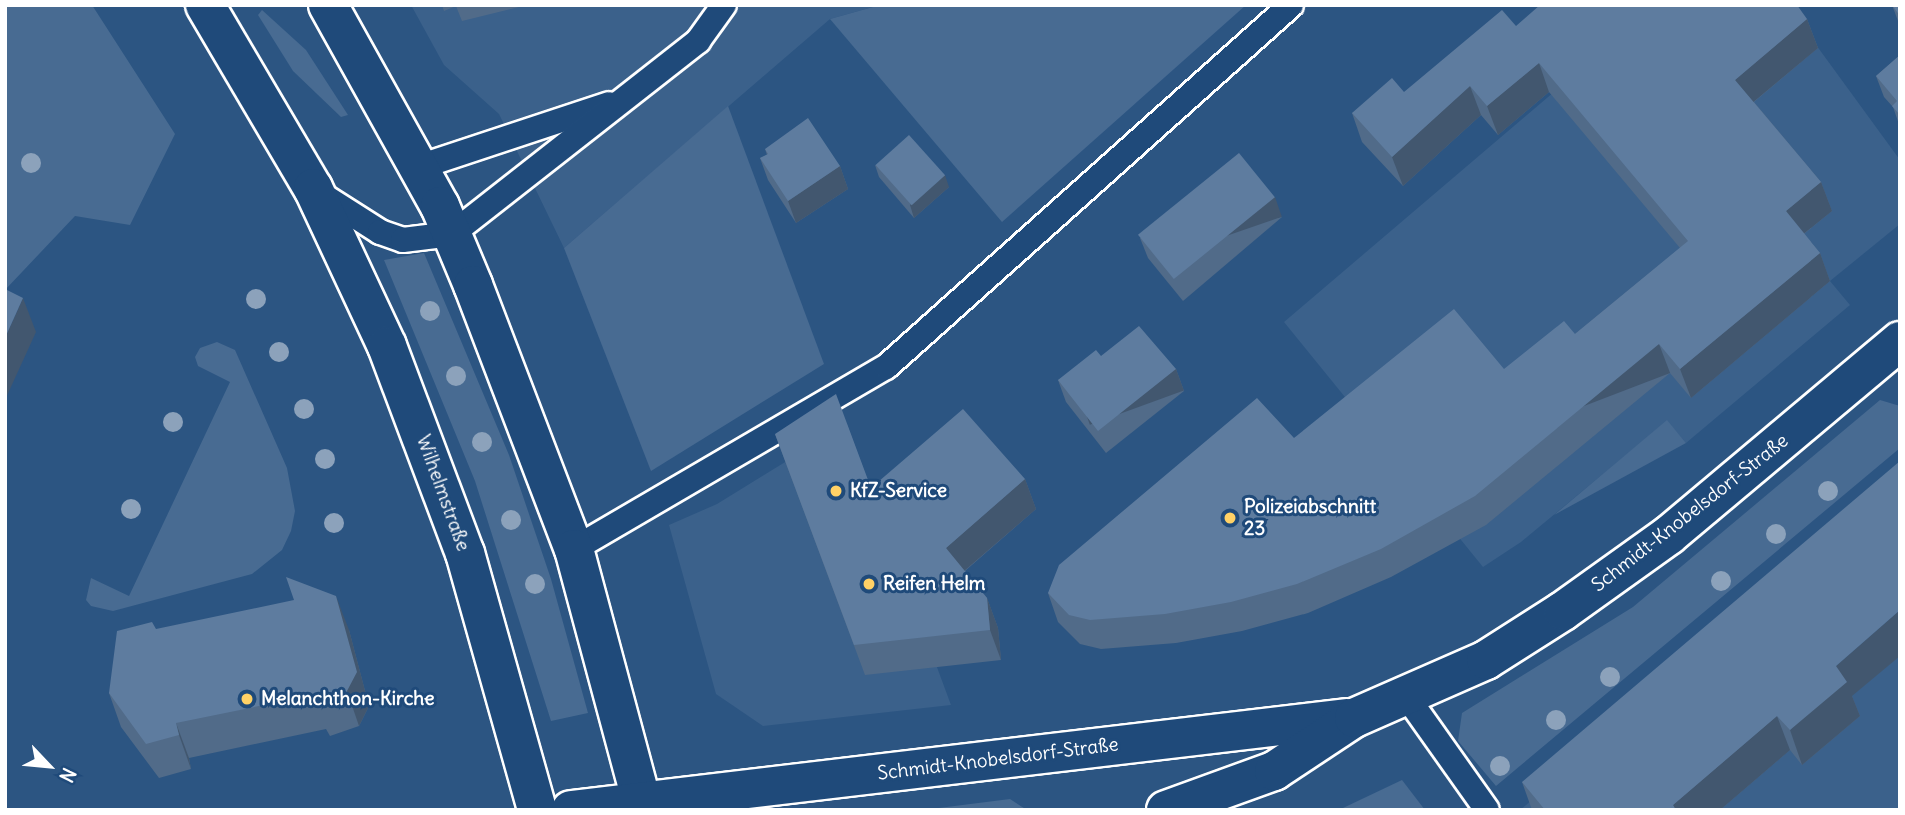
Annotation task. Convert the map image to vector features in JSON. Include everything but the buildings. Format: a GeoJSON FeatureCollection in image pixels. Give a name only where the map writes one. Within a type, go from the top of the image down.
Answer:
{"type":"FeatureCollection","features":[{"type":"Feature","properties":{"kind":"main road","name":"Wilhelmstraße"},"geometry":{"type":"LineString","coordinates":[[205,5],[313,188],[387,346],[443,488],[537,810]]}},
{"type":"Feature","properties":{"kind":"main road"},"geometry":{"type":"LineString","coordinates":[[328,5],[419,167],[452,234],[574,549],[643,805],[571,810]]}},
{"type":"Feature","properties":{"kind":"main road","name":"Schmidt-Knobelsdorf-Straße"},"geometry":{"type":"LineString","coordinates":[[1166,810],[1274,771],[1354,718],[1486,660],[1617,574],[1900,341]]}},
{"type":"Feature","properties":{"kind":"main road","name":"Schmidt-Knobelsdorf-Straße"},"geometry":{"type":"LineString","coordinates":[[643,805],[1354,718]]}},
{"type":"Feature","properties":{"kind":"lane"},"geometry":{"type":"LineString","coordinates":[[452,234],[698,41],[724,5]]}},
{"type":"Feature","properties":{"kind":"lane"},"geometry":{"type":"LineString","coordinates":[[574,549],[886,367],[1291,5]]}},
{"type":"Feature","properties":{"kind":"lane"},"geometry":{"type":"LineString","coordinates":[[419,167],[626,98]]}},
{"type":"Feature","properties":{"kind":"lane","name":"Wilhelmstraße"},"geometry":{"type":"LineString","coordinates":[[313,188],[380,232],[403,240],[452,234]]}},
{"type":"Feature","properties":{"kind":"lane"},"geometry":{"type":"LineString","coordinates":[[1407,697],[1487,810]]}},
{"type":"Feature","properties":{"kind":"shaded area"},"geometry":{"type":"Polygon","coordinates":[[[5,5],[92,5],[175,134],[130,225],[75,216],[5,290],[5,5]]]}},
{"type":"Feature","properties":{"kind":"shaded area"},"geometry":{"type":"Polygon","coordinates":[[[411,5],[880,5],[830,19],[564,248],[499,114],[444,65],[411,5]]]}},
{"type":"Feature","properties":{"kind":"shaded area"},"geometry":{"type":"Polygon","coordinates":[[[880,5],[1246,5],[1002,222],[830,19],[880,5]]]}},
{"type":"Feature","properties":{"kind":"shaded area"},"geometry":{"type":"Polygon","coordinates":[[[1656,5],[1787,5],[1900,160],[1900,224],[1830,281],[1850,305],[1686,443],[1667,421],[1521,542],[1483,567],[1284,322],[1656,5]]]}},
{"type":"Feature","properties":{"kind":"shaded area"},"geometry":{"type":"Polygon","coordinates":[[[262,10],[306,50],[348,115],[341,117],[293,71],[258,15],[262,10]]]}},
{"type":"Feature","properties":{"kind":"shaded area"},"geometry":{"type":"Polygon","coordinates":[[[728,106],[824,364],[651,471],[564,248],[728,106]]]}},
{"type":"Feature","properties":{"kind":"shaded area"},"geometry":{"type":"Polygon","coordinates":[[[424,253],[509,455],[551,579],[588,713],[551,721],[475,481],[384,260],[424,253]]]}},
{"type":"Feature","properties":{"kind":"shaded area"},"geometry":{"type":"Polygon","coordinates":[[[217,342],[235,350],[287,468],[295,511],[291,531],[282,550],[252,574],[113,611],[91,606],[86,600],[91,578],[129,596],[230,382],[198,366],[195,357],[200,348],[217,342]]]}},
{"type":"Feature","properties":{"kind":"shaded area"},"geometry":{"type":"Polygon","coordinates":[[[1880,400],[1900,406],[1900,448],[1496,786],[1458,741],[1462,713],[1633,607],[1880,400]]]}},
{"type":"Feature","properties":{"kind":"shaded area"},"geometry":{"type":"Polygon","coordinates":[[[1667,420],[1686,443],[1554,515],[1667,420]]]}},
{"type":"Feature","properties":{"kind":"shaded area"},"geometry":{"type":"Polygon","coordinates":[[[847,424],[951,705],[763,726],[716,694],[669,525],[717,504],[847,424]]]}},
{"type":"Feature","properties":{"kind":"shaded area"},"geometry":{"type":"Polygon","coordinates":[[[1900,490],[1900,810],[1520,810],[1900,490]]]}},
{"type":"Feature","properties":{"kind":"shaded area"},"geometry":{"type":"Polygon","coordinates":[[[1402,780],[1425,810],[1340,810],[1343,808],[1402,780]]]}},
{"type":"Feature","properties":{"kind":"shaded area"},"geometry":{"type":"Polygon","coordinates":[[[1010,799],[1027,810],[923,810],[1010,799]]]}},
{"type":"Feature","properties":{"kind":"place","name":"KfZ-Service"},"geometry":{"type":"Point","coordinates":[836,491]}},
{"type":"Feature","properties":{"kind":"place","name":"Polizeiabschnitt 23"},"geometry":{"type":"Point","coordinates":[1230,518]}},
{"type":"Feature","properties":{"kind":"place","name":"Reifen Helm"},"geometry":{"type":"Point","coordinates":[869,584]}},
{"type":"Feature","properties":{"kind":"place","name":"Melanchthon-Kirche"},"geometry":{"type":"Point","coordinates":[247,699]}}]}
